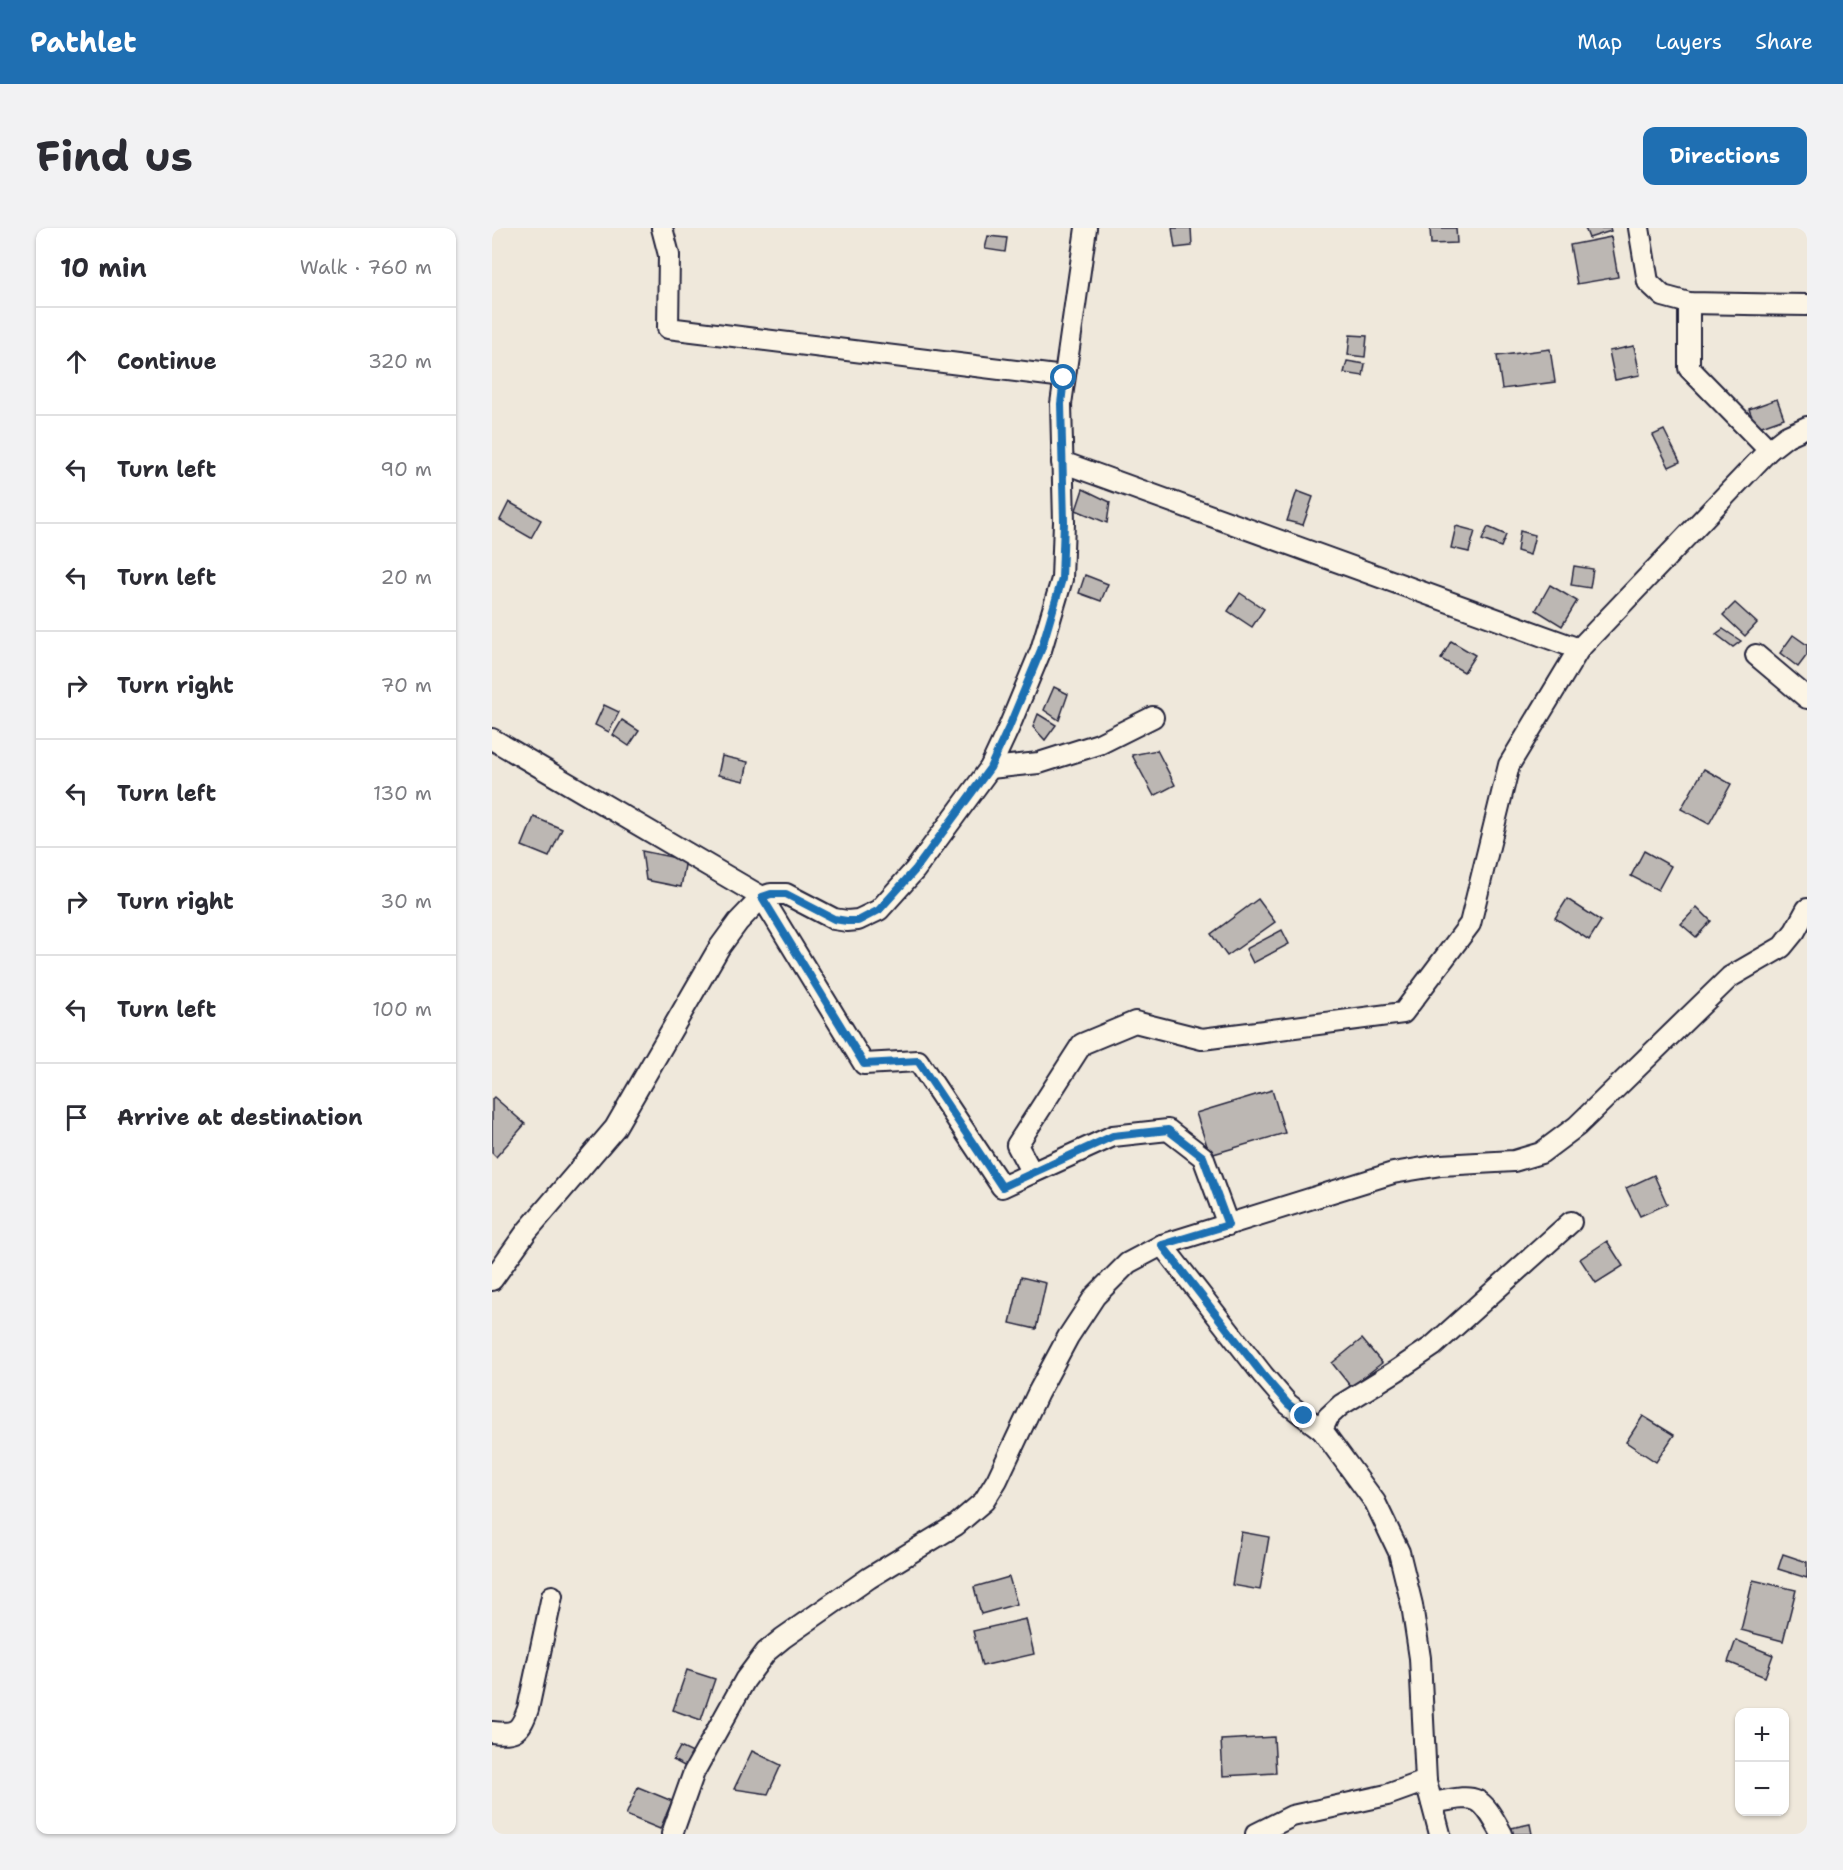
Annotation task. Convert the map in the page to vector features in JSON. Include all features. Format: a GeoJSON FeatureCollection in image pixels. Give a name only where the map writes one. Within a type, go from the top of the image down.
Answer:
{"type":"FeatureCollection","features":[{"type":"Feature","properties":{"kind":"street"},"geometry":{"type":"LineString","coordinates":[[662,228],[669,255],[668,328],[1064,378]]}},
{"type":"Feature","properties":{"kind":"street"},"geometry":{"type":"LineString","coordinates":[[492,1280],[527,1231],[615,1128],[719,948],[738,921],[762,897],[771,894],[786,894],[834,919],[847,921],[858,921],[879,910],[915,870],[990,768],[1041,650],[1062,579],[1064,522],[1061,404],[1086,228]]}},
{"type":"Feature","properties":{"kind":"street"},"geometry":{"type":"LineString","coordinates":[[1640,228],[1648,282],[1663,296],[1689,303],[1807,305]]}},
{"type":"Feature","properties":{"kind":"street"},"geometry":{"type":"LineString","coordinates":[[1689,303],[1689,368],[1769,450]]}},
{"type":"Feature","properties":{"kind":"street"},"geometry":{"type":"LineString","coordinates":[[1032,1173],[1017,1145],[1082,1044],[1136,1022],[1202,1039],[1403,1013],[1470,924],[1509,765],[1579,649],[1769,450],[1787,436],[1807,427]]}},
{"type":"Feature","properties":{"kind":"street"},"geometry":{"type":"LineString","coordinates":[[1062,462],[1579,649]]}},
{"type":"Feature","properties":{"kind":"street"},"geometry":{"type":"LineString","coordinates":[[1756,655],[1807,698]]}},
{"type":"Feature","properties":{"kind":"street"},"geometry":{"type":"LineString","coordinates":[[990,768],[1039,763],[1099,744],[1153,717]]}},
{"type":"Feature","properties":{"kind":"street"},"geometry":{"type":"LineString","coordinates":[[492,739],[762,897],[864,1064],[918,1061],[1002,1187],[1113,1136],[1168,1130],[1203,1157],[1228,1225]]}},
{"type":"Feature","properties":{"kind":"street"},"geometry":{"type":"LineString","coordinates":[[672,1834],[694,1772],[746,1680],[766,1652],[869,1578],[956,1525],[984,1501],[997,1480],[1038,1393],[1063,1347],[1095,1296],[1128,1263],[1162,1245],[1393,1173],[1441,1165],[1514,1161],[1541,1153],[1577,1126],[1730,977],[1782,947],[1795,931],[1807,909]]}},
{"type":"Feature","properties":{"kind":"street"},"geometry":{"type":"LineString","coordinates":[[1322,1430],[1328,1418],[1341,1405],[1433,1346],[1571,1222]]}},
{"type":"Feature","properties":{"kind":"street"},"geometry":{"type":"LineString","coordinates":[[1162,1245],[1288,1404],[1322,1430],[1375,1502],[1399,1552],[1412,1605],[1420,1658],[1426,1781],[1440,1834]]}},
{"type":"Feature","properties":{"kind":"street"},"geometry":{"type":"LineString","coordinates":[[492,1732],[506,1734],[517,1731],[523,1723],[552,1596]]}},
{"type":"Feature","properties":{"kind":"street"},"geometry":{"type":"LineString","coordinates":[[1256,1834],[1292,1816],[1387,1795],[1426,1781]]}},
{"type":"Feature","properties":{"kind":"street"},"geometry":{"type":"LineString","coordinates":[[1431,1803],[1462,1798],[1475,1799],[1487,1807],[1502,1834]]}},
{"type":"Feature","properties":{"kind":"building"},"geometry":{"type":"Polygon","coordinates":[[[1172,228],[1191,228],[1192,246],[1175,248],[1172,228]]]}},
{"type":"Feature","properties":{"kind":"building"},"geometry":{"type":"Polygon","coordinates":[[[1430,228],[1456,228],[1457,243],[1431,244],[1430,228]]]}},
{"type":"Feature","properties":{"kind":"building"},"geometry":{"type":"Polygon","coordinates":[[[1585,228],[1610,228],[1611,231],[1589,238],[1585,228]]]}},
{"type":"Feature","properties":{"kind":"building"},"geometry":{"type":"Polygon","coordinates":[[[988,236],[1007,238],[1005,252],[985,249],[988,236]]]}},
{"type":"Feature","properties":{"kind":"building"},"geometry":{"type":"Polygon","coordinates":[[[1611,237],[1618,277],[1577,284],[1570,245],[1611,237]]]}},
{"type":"Feature","properties":{"kind":"building"},"geometry":{"type":"Polygon","coordinates":[[[1350,335],[1367,336],[1365,357],[1348,355],[1350,335]]]}},
{"type":"Feature","properties":{"kind":"building"},"geometry":{"type":"Polygon","coordinates":[[[1634,346],[1640,375],[1615,380],[1609,351],[1634,346]]]}},
{"type":"Feature","properties":{"kind":"building"},"geometry":{"type":"Polygon","coordinates":[[[1550,349],[1555,382],[1502,389],[1497,356],[1550,349]]]}},
{"type":"Feature","properties":{"kind":"building"},"geometry":{"type":"Polygon","coordinates":[[[1347,361],[1365,364],[1363,376],[1344,373],[1347,361]]]}},
{"type":"Feature","properties":{"kind":"building"},"geometry":{"type":"Polygon","coordinates":[[[1777,399],[1784,418],[1756,428],[1749,409],[1777,399]]]}},
{"type":"Feature","properties":{"kind":"building"},"geometry":{"type":"Polygon","coordinates":[[[1664,430],[1680,462],[1669,467],[1653,435],[1664,430]]]}},
{"type":"Feature","properties":{"kind":"building"},"geometry":{"type":"Polygon","coordinates":[[[1083,489],[1110,502],[1107,523],[1076,510],[1083,489]]]}},
{"type":"Feature","properties":{"kind":"building"},"geometry":{"type":"Polygon","coordinates":[[[1297,491],[1313,497],[1303,525],[1287,521],[1297,491]]]}},
{"type":"Feature","properties":{"kind":"building"},"geometry":{"type":"Polygon","coordinates":[[[509,502],[541,520],[531,538],[500,520],[509,502]]]}},
{"type":"Feature","properties":{"kind":"building"},"geometry":{"type":"Polygon","coordinates":[[[1456,526],[1475,531],[1469,552],[1451,548],[1456,526]]]}},
{"type":"Feature","properties":{"kind":"building"},"geometry":{"type":"Polygon","coordinates":[[[1488,527],[1506,535],[1501,547],[1482,540],[1488,527]]]}},
{"type":"Feature","properties":{"kind":"building"},"geometry":{"type":"Polygon","coordinates":[[[1520,531],[1535,535],[1530,555],[1517,551],[1520,531]]]}},
{"type":"Feature","properties":{"kind":"building"},"geometry":{"type":"Polygon","coordinates":[[[1574,566],[1593,569],[1590,588],[1571,585],[1574,566]]]}},
{"type":"Feature","properties":{"kind":"building"},"geometry":{"type":"Polygon","coordinates":[[[1085,575],[1108,584],[1101,601],[1079,593],[1085,575]]]}},
{"type":"Feature","properties":{"kind":"building"},"geometry":{"type":"Polygon","coordinates":[[[1550,585],[1577,601],[1562,626],[1536,610],[1550,585]]]}},
{"type":"Feature","properties":{"kind":"building"},"geometry":{"type":"Polygon","coordinates":[[[1240,593],[1264,609],[1252,627],[1228,611],[1240,593]]]}},
{"type":"Feature","properties":{"kind":"building"},"geometry":{"type":"Polygon","coordinates":[[[1735,603],[1757,623],[1745,636],[1723,615],[1735,603]]]}},
{"type":"Feature","properties":{"kind":"building"},"geometry":{"type":"Polygon","coordinates":[[[1723,629],[1741,641],[1733,647],[1716,634],[1723,629]]]}},
{"type":"Feature","properties":{"kind":"building"},"geometry":{"type":"Polygon","coordinates":[[[1793,635],[1807,645],[1807,655],[1798,667],[1780,653],[1793,635]]]}},
{"type":"Feature","properties":{"kind":"building"},"geometry":{"type":"Polygon","coordinates":[[[1451,641],[1475,655],[1464,672],[1441,659],[1451,641]]]}},
{"type":"Feature","properties":{"kind":"building"},"geometry":{"type":"Polygon","coordinates":[[[1054,687],[1068,694],[1059,720],[1044,710],[1054,687]]]}},
{"type":"Feature","properties":{"kind":"building"},"geometry":{"type":"Polygon","coordinates":[[[604,705],[619,712],[609,732],[595,725],[604,705]]]}},
{"type":"Feature","properties":{"kind":"building"},"geometry":{"type":"Polygon","coordinates":[[[1038,714],[1056,725],[1045,740],[1033,727],[1038,714]]]}},
{"type":"Feature","properties":{"kind":"building"},"geometry":{"type":"Polygon","coordinates":[[[622,720],[639,731],[629,746],[613,735],[622,720]]]}},
{"type":"Feature","properties":{"kind":"building"},"geometry":{"type":"Polygon","coordinates":[[[1157,750],[1175,785],[1154,796],[1132,755],[1157,750]]]}},
{"type":"Feature","properties":{"kind":"building"},"geometry":{"type":"Polygon","coordinates":[[[722,756],[748,762],[744,781],[718,775],[722,756]]]}},
{"type":"Feature","properties":{"kind":"building"},"geometry":{"type":"Polygon","coordinates":[[[1704,769],[1731,784],[1709,824],[1681,809],[1704,769]]]}},
{"type":"Feature","properties":{"kind":"building"},"geometry":{"type":"Polygon","coordinates":[[[534,817],[562,829],[549,857],[522,846],[534,817]]]}},
{"type":"Feature","properties":{"kind":"building"},"geometry":{"type":"Polygon","coordinates":[[[642,851],[686,860],[681,887],[646,880],[642,851]]]}},
{"type":"Feature","properties":{"kind":"building"},"geometry":{"type":"Polygon","coordinates":[[[1644,851],[1671,866],[1658,890],[1631,876],[1644,851]]]}},
{"type":"Feature","properties":{"kind":"building"},"geometry":{"type":"Polygon","coordinates":[[[1258,899],[1275,922],[1227,956],[1211,934],[1258,899]]]}},
{"type":"Feature","properties":{"kind":"building"},"geometry":{"type":"Polygon","coordinates":[[[1567,899],[1601,921],[1589,940],[1555,918],[1567,899]]]}},
{"type":"Feature","properties":{"kind":"building"},"geometry":{"type":"Polygon","coordinates":[[[1697,907],[1711,921],[1696,937],[1681,924],[1697,907]]]}},
{"type":"Feature","properties":{"kind":"building"},"geometry":{"type":"Polygon","coordinates":[[[1282,930],[1289,944],[1253,963],[1246,949],[1282,930]]]}},
{"type":"Feature","properties":{"kind":"building"},"geometry":{"type":"Polygon","coordinates":[[[1272,1090],[1285,1133],[1210,1155],[1196,1113],[1272,1090]]]}},
{"type":"Feature","properties":{"kind":"building"},"geometry":{"type":"Polygon","coordinates":[[[494,1097],[525,1124],[496,1157],[492,1153],[492,1099],[494,1097]]]}},
{"type":"Feature","properties":{"kind":"building"},"geometry":{"type":"Polygon","coordinates":[[[1654,1175],[1667,1204],[1640,1216],[1626,1188],[1654,1175]]]}},
{"type":"Feature","properties":{"kind":"building"},"geometry":{"type":"Polygon","coordinates":[[[1607,1241],[1623,1266],[1596,1283],[1580,1259],[1607,1241]]]}},
{"type":"Feature","properties":{"kind":"building"},"geometry":{"type":"Polygon","coordinates":[[[1021,1277],[1046,1283],[1036,1329],[1010,1323],[1021,1277]]]}},
{"type":"Feature","properties":{"kind":"building"},"geometry":{"type":"Polygon","coordinates":[[[1362,1339],[1382,1363],[1351,1387],[1332,1363],[1362,1339]]]}},
{"type":"Feature","properties":{"kind":"building"},"geometry":{"type":"Polygon","coordinates":[[[1643,1416],[1674,1435],[1656,1462],[1626,1442],[1643,1416]]]}},
{"type":"Feature","properties":{"kind":"building"},"geometry":{"type":"Polygon","coordinates":[[[1241,1532],[1269,1537],[1260,1590],[1232,1585],[1241,1532]]]}},
{"type":"Feature","properties":{"kind":"building"},"geometry":{"type":"Polygon","coordinates":[[[1783,1554],[1807,1562],[1807,1578],[1778,1569],[1783,1554]]]}},
{"type":"Feature","properties":{"kind":"building"},"geometry":{"type":"Polygon","coordinates":[[[1009,1577],[1017,1604],[981,1614],[974,1587],[1009,1577]]]}},
{"type":"Feature","properties":{"kind":"building"},"geometry":{"type":"Polygon","coordinates":[[[1753,1580],[1796,1590],[1783,1641],[1741,1630],[1753,1580]]]}},
{"type":"Feature","properties":{"kind":"building"},"geometry":{"type":"Polygon","coordinates":[[[1026,1619],[1034,1654],[982,1666],[973,1631],[1026,1619]]]}},
{"type":"Feature","properties":{"kind":"building"},"geometry":{"type":"Polygon","coordinates":[[[1736,1640],[1773,1655],[1765,1677],[1728,1662],[1736,1640]]]}},
{"type":"Feature","properties":{"kind":"building"},"geometry":{"type":"Polygon","coordinates":[[[687,1670],[715,1679],[701,1720],[673,1710],[687,1670]]]}},
{"type":"Feature","properties":{"kind":"building"},"geometry":{"type":"Polygon","coordinates":[[[1274,1737],[1276,1773],[1223,1776],[1221,1740],[1274,1737]]]}},
{"type":"Feature","properties":{"kind":"building"},"geometry":{"type":"Polygon","coordinates":[[[680,1747],[693,1753],[686,1767],[673,1760],[680,1747]]]}},
{"type":"Feature","properties":{"kind":"building"},"geometry":{"type":"Polygon","coordinates":[[[752,1751],[781,1765],[768,1794],[734,1789],[752,1751]]]}},
{"type":"Feature","properties":{"kind":"building"},"geometry":{"type":"Polygon","coordinates":[[[638,1787],[672,1801],[660,1829],[626,1815],[638,1787]]]}},
{"type":"Feature","properties":{"kind":"building"},"geometry":{"type":"Polygon","coordinates":[[[1530,1824],[1532,1834],[1513,1834],[1511,1828],[1530,1824]]]}},
{"type":"Feature","properties":{"kind":"route"},"geometry":{"type":"LineString","coordinates":[[1064,378],[1061,404],[1064,522],[1062,579],[1041,650],[990,768],[915,870],[879,910],[858,921],[847,921],[834,919],[786,894],[778,893],[762,897],[864,1064],[918,1061],[1002,1187],[1113,1136],[1168,1130],[1203,1157],[1228,1225],[1162,1245],[1263,1375],[1288,1404],[1304,1416]]}}]}
